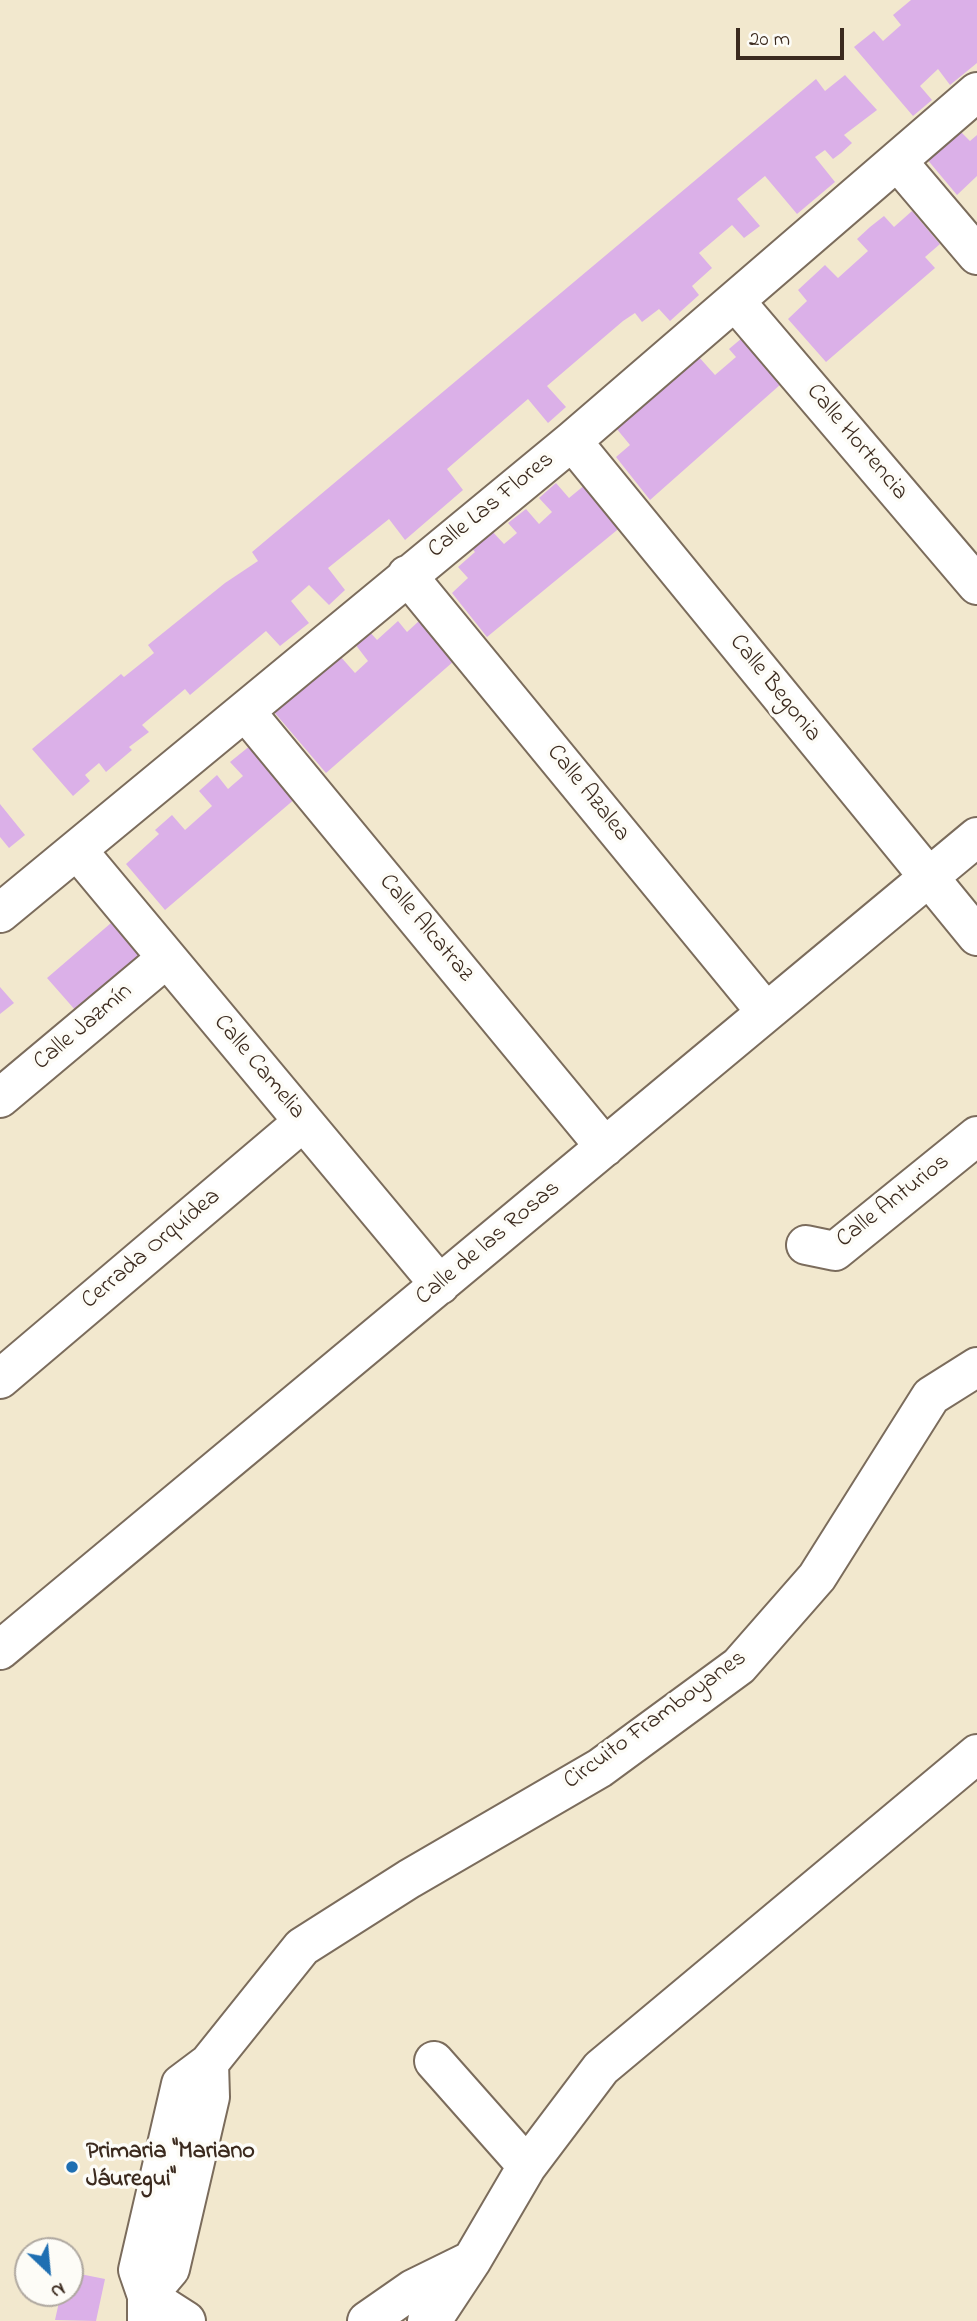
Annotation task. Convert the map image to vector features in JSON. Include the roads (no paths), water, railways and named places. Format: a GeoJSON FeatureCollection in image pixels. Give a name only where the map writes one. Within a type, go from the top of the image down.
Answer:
{"type":"FeatureCollection","features":[{"type":"Feature","properties":{"kind":"street","name":"Calle Las Flores"},"geometry":{"type":"LineString","coordinates":[[0,913],[572,441],[977,92]]}},
{"type":"Feature","properties":{"kind":"street"},"geometry":{"type":"LineString","coordinates":[[898,162],[977,255]]}},
{"type":"Feature","properties":{"kind":"street","name":"Calle Hortencia"},"geometry":{"type":"LineString","coordinates":[[735,301],[977,585]]}},
{"type":"Feature","properties":{"kind":"street","name":"Calle Begonia"},"geometry":{"type":"LineString","coordinates":[[572,441],[977,936]]}},
{"type":"Feature","properties":{"kind":"street","name":"Calle Azalea"},"geometry":{"type":"LineString","coordinates":[[407,575],[766,1013]]}},
{"type":"Feature","properties":{"kind":"street","name":"Calle Alcatraz"},"geometry":{"type":"LineString","coordinates":[[245,711],[605,1147]]}},
{"type":"Feature","properties":{"kind":"street","name":"Calle de las Rosas"},"geometry":{"type":"LineString","coordinates":[[0,1650],[977,837]]}},
{"type":"Feature","properties":{"kind":"street","name":"Calle Camelia"},"geometry":{"type":"LineString","coordinates":[[77,850],[440,1285]]}},
{"type":"Feature","properties":{"kind":"street","name":"Calle Jazmín"},"geometry":{"type":"LineString","coordinates":[[0,1098],[167,958]]}},
{"type":"Feature","properties":{"kind":"street","name":"Cerrada Orquídea"},"geometry":{"type":"LineString","coordinates":[[0,1378],[303,1122]]}},
{"type":"Feature","properties":{"kind":"street","name":"Calle Anturios"},"geometry":{"type":"LineString","coordinates":[[806,1245],[835,1251],[977,1136]]}},
{"type":"Feature","properties":{"kind":"street","name":"Circuito Framboyanes"},"geometry":{"type":"LineString","coordinates":[[147,2309],[138,2270],[181,2084],[209,2063],[302,1947],[409,1879],[600,1768],[739,1666],[817,1577],[931,1396],[977,1367]]}},
{"type":"Feature","properties":{"kind":"street"},"geometry":{"type":"LineString","coordinates":[[427,2321],[437,2313],[472,2260],[527,2166],[601,2068],[977,1754]]}},
{"type":"Feature","properties":{"kind":"street"},"geometry":{"type":"LineString","coordinates":[[434,2061],[527,2166]]}},
{"type":"Feature","properties":{"kind":"street"},"geometry":{"type":"LineString","coordinates":[[367,2321],[413,2289],[472,2260]]}},
{"type":"Feature","properties":{"kind":"street"},"geometry":{"type":"LineString","coordinates":[[147,2309],[186,2321]]}},
{"type":"Feature","properties":{"kind":"place","name":"Primaria \"Mariano Jáuregui\""},"geometry":{"type":"Point","coordinates":[72,2167]}}]}
